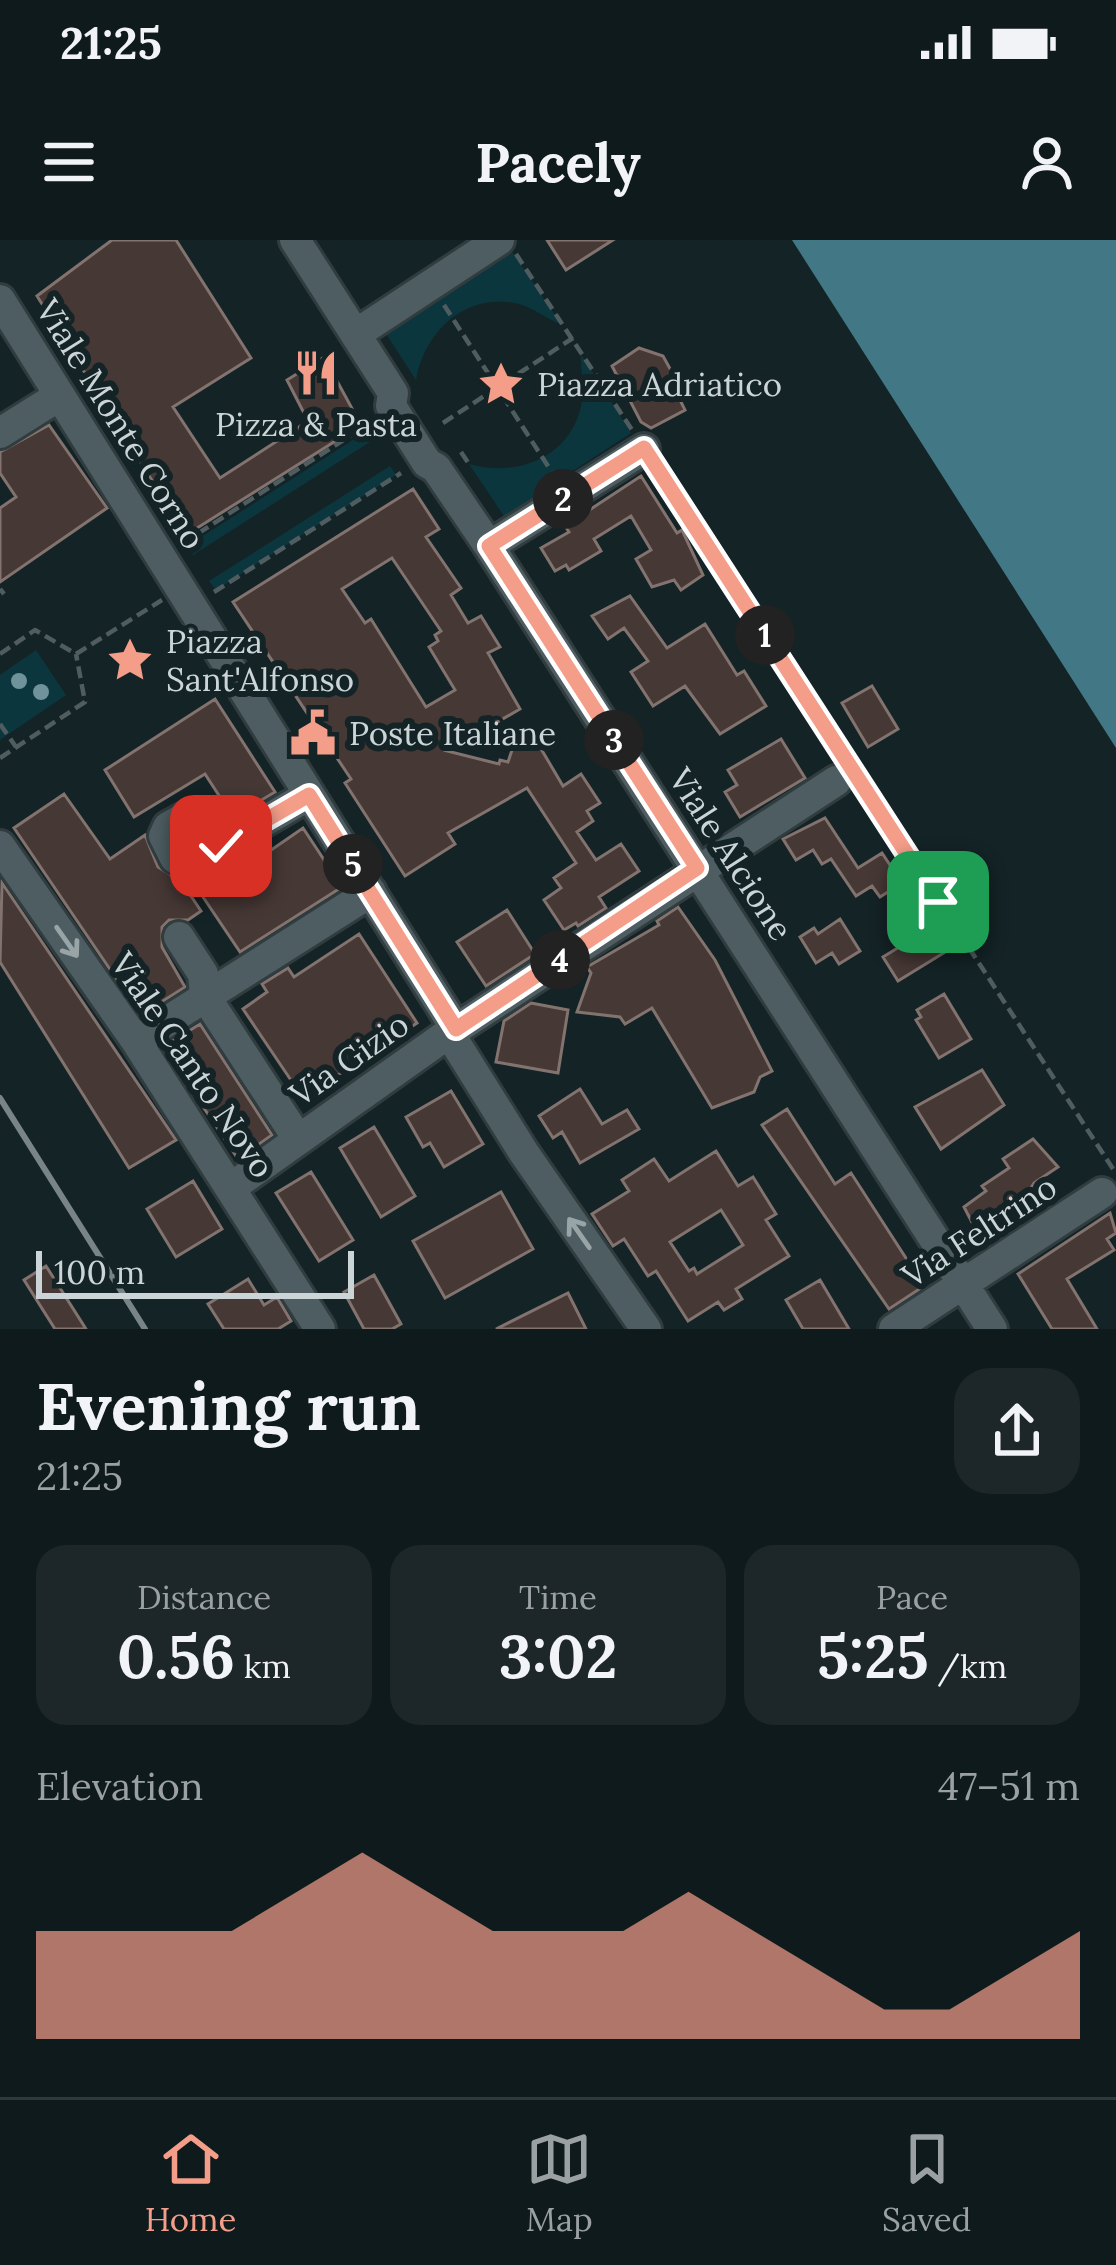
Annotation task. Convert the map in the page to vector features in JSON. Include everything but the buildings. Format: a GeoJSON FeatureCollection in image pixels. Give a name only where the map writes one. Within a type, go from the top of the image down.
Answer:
{"type":"FeatureCollection","features":[{"type":"Feature","properties":{"kind":"street","name":"Viale Alcione"},"geometry":{"type":"LineString","coordinates":[[295,240],[393,393],[391,406],[489,546],[992,1329]]}},
{"type":"Feature","properties":{"kind":"street"},"geometry":{"type":"LineString","coordinates":[[356,334],[503,240]]}},
{"type":"Feature","properties":{"kind":"street","name":"Viale Monte Corno"},"geometry":{"type":"LineString","coordinates":[[0,300],[371,892],[524,1153],[646,1329]]}},
{"type":"Feature","properties":{"kind":"street"},"geometry":{"type":"LineString","coordinates":[[0,433],[59,396]]}},
{"type":"Feature","properties":{"kind":"street"},"geometry":{"type":"LineString","coordinates":[[489,546],[644,448]]}},
{"type":"Feature","properties":{"kind":"street","name":"Via Gizio"},"geometry":{"type":"LineString","coordinates":[[232,1187],[453,1031],[836,781]]}},
{"type":"Feature","properties":{"kind":"street"},"geometry":{"type":"LineString","coordinates":[[221,846],[309,795]]}},
{"type":"Feature","properties":{"kind":"street","name":"Viale Canto Novo"},"geometry":{"type":"LineString","coordinates":[[0,846],[136,1041],[320,1329]]}},
{"type":"Feature","properties":{"kind":"street"},"geometry":{"type":"LineString","coordinates":[[136,1041],[371,892]]}},
{"type":"Feature","properties":{"kind":"street"},"geometry":{"type":"LineString","coordinates":[[178,937],[202,974],[205,996],[298,1139]]}},
{"type":"Feature","properties":{"kind":"street","name":"Via Feltrino"},"geometry":{"type":"LineString","coordinates":[[894,1329],[1109,1184]]}},
{"type":"Feature","properties":{"kind":"path"},"geometry":{"type":"LineString","coordinates":[[503,240],[644,448],[1109,1184]]}},
{"type":"Feature","properties":{"kind":"path"},"geometry":{"type":"LineString","coordinates":[[431,285],[543,458]]}},
{"type":"Feature","properties":{"kind":"path"},"geometry":{"type":"LineString","coordinates":[[443,423],[573,338]]}},
{"type":"Feature","properties":{"kind":"path"},"geometry":{"type":"LineString","coordinates":[[183,543],[371,422]]}},
{"type":"Feature","properties":{"kind":"path"},"geometry":{"type":"LineString","coordinates":[[461,452],[469,464]]}},
{"type":"Feature","properties":{"kind":"path"},"geometry":{"type":"LineString","coordinates":[[214,592],[402,472]]}},
{"type":"Feature","properties":{"kind":"path"},"geometry":{"type":"LineString","coordinates":[[76,653],[182,587]]}},
{"type":"Feature","properties":{"kind":"path"},"geometry":{"type":"LineString","coordinates":[[0,653],[35,630],[76,653]]}},
{"type":"Feature","properties":{"kind":"path"},"geometry":{"type":"LineString","coordinates":[[0,758],[85,702],[76,653]]}},
{"type":"Feature","properties":{"kind":"path"},"geometry":{"type":"LineString","coordinates":[[0,724],[16,747]]}},
{"type":"Feature","properties":{"kind":"shaded area"},"geometry":{"type":"Polygon","coordinates":[[[792,240],[1116,240],[1116,748],[792,240]]]}},
{"type":"Feature","properties":{"kind":"shaded area"},"geometry":{"type":"Polygon","coordinates":[[[509,247],[561,324],[519,304],[482,304],[465,310],[438,331],[416,380],[383,329],[509,247]]]}},
{"type":"Feature","properties":{"kind":"shaded area"},"geometry":{"type":"Polygon","coordinates":[[[581,354],[631,433],[504,516],[469,464],[488,468],[524,465],[555,449],[567,437],[582,402],[581,354]]]}},
{"type":"Feature","properties":{"kind":"shaded area"},"geometry":{"type":"Polygon","coordinates":[[[367,431],[373,440],[193,555],[187,546],[367,431]]]}},
{"type":"Feature","properties":{"kind":"shaded area"},"geometry":{"type":"Polygon","coordinates":[[[390,466],[396,475],[216,590],[209,581],[390,466]]]}},
{"type":"Feature","properties":{"kind":"shaded area"},"geometry":{"type":"Polygon","coordinates":[[[36,650],[66,695],[0,740],[0,675],[36,650]]]}},
{"type":"Feature","properties":{"kind":"railway"},"geometry":{"type":"LineString","coordinates":[[0,1098],[145,1329]]}},
{"type":"Feature","properties":{"kind":"place","name":"Pizza & Pasta"},"geometry":{"type":"Point","coordinates":[316,373]}},
{"type":"Feature","properties":{"kind":"place","name":"Piazza Adriatico"},"geometry":{"type":"Point","coordinates":[501,384]}},
{"type":"Feature","properties":{"kind":"place","name":"Piazza Sant'Alfonso"},"geometry":{"type":"Point","coordinates":[130,660]}},
{"type":"Feature","properties":{"kind":"place","name":"Poste Italiane"},"geometry":{"type":"Point","coordinates":[313,733]}},
{"type":"Feature","properties":{"kind":"route"},"geometry":{"type":"LineString","coordinates":[[221,846],[309,795],[456,1029],[697,868],[489,546],[644,448],[938,902]]}}]}
